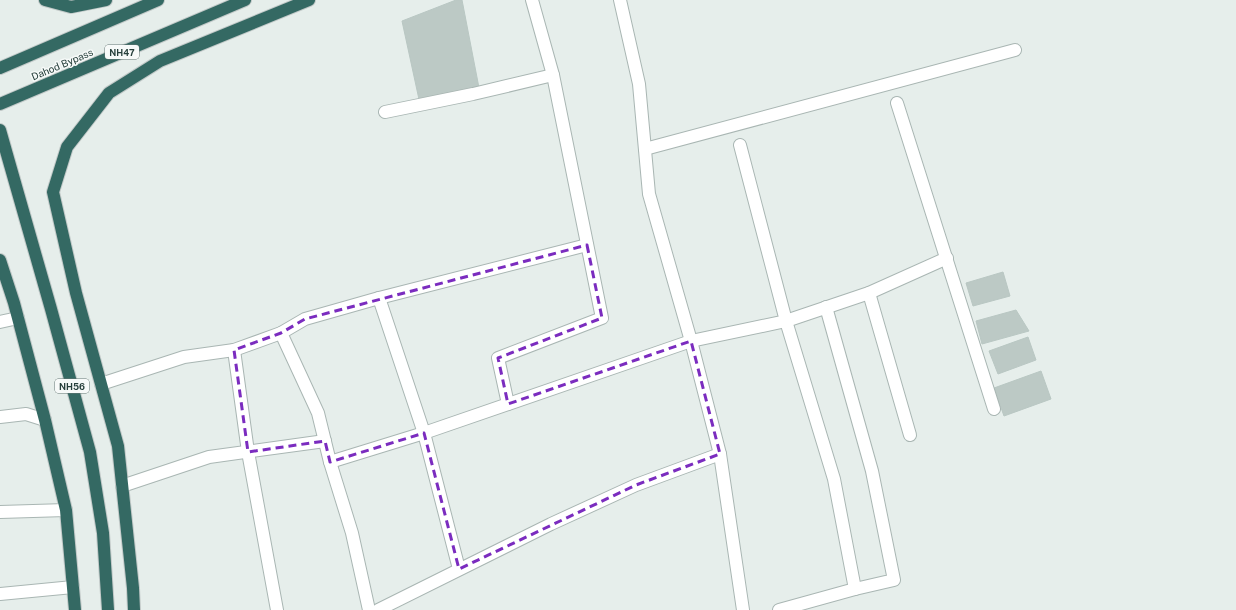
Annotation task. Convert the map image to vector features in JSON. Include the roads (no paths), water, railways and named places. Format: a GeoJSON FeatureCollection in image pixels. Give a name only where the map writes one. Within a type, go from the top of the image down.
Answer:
{"type":"FeatureCollection","features":[{"type":"Feature","properties":{"kind":"highway"},"geometry":{"type":"LineString","coordinates":[[45,0],[71,7],[106,0]]}},
{"type":"Feature","properties":{"kind":"highway","name":"Dahod Bypass"},"geometry":{"type":"LineString","coordinates":[[0,68],[158,0]]}},
{"type":"Feature","properties":{"kind":"highway","name":"Dahod Bypass"},"geometry":{"type":"LineString","coordinates":[[0,104],[245,0]]}},
{"type":"Feature","properties":{"kind":"highway"},"geometry":{"type":"LineString","coordinates":[[134,610],[118,446],[76,293],[53,192],[67,147],[109,93],[160,61],[309,0]]}},
{"type":"Feature","properties":{"kind":"highway","name":"NH56"},"geometry":{"type":"LineString","coordinates":[[0,130],[12,168],[90,452],[103,533],[108,610]]}},
{"type":"Feature","properties":{"kind":"highway"},"geometry":{"type":"LineString","coordinates":[[0,260],[18,318],[45,420],[66,510],[75,610]]}},
{"type":"Feature","properties":{"kind":"street"},"geometry":{"type":"LineString","coordinates":[[508,404],[498,358],[602,318],[586,245],[553,75],[532,0]]}},
{"type":"Feature","properties":{"kind":"street"},"geometry":{"type":"LineString","coordinates":[[620,0],[639,84],[649,194],[691,341],[720,454],[743,610]]}},
{"type":"Feature","properties":{"kind":"street"},"geometry":{"type":"LineString","coordinates":[[645,149],[1015,50]]}},
{"type":"Feature","properties":{"kind":"street"},"geometry":{"type":"LineString","coordinates":[[385,112],[473,94],[553,75]]}},
{"type":"Feature","properties":{"kind":"street"},"geometry":{"type":"LineString","coordinates":[[897,103],[994,409]]}},
{"type":"Feature","properties":{"kind":"street"},"geometry":{"type":"LineString","coordinates":[[740,145],[786,321],[834,478],[855,589]]}},
{"type":"Feature","properties":{"kind":"street"},"geometry":{"type":"LineString","coordinates":[[101,384],[184,357],[234,350],[281,333],[304,319],[379,298],[586,245]]}},
{"type":"Feature","properties":{"kind":"street"},"geometry":{"type":"LineString","coordinates":[[330,462],[424,434],[691,341],[786,321],[869,293],[947,258]]}},
{"type":"Feature","properties":{"kind":"street"},"geometry":{"type":"LineString","coordinates":[[869,293],[910,435]]}},
{"type":"Feature","properties":{"kind":"street"},"geometry":{"type":"LineString","coordinates":[[379,298],[424,434],[459,569]]}},
{"type":"Feature","properties":{"kind":"street"},"geometry":{"type":"LineString","coordinates":[[779,610],[812,606],[855,589],[894,580],[872,471],[826,307]]}},
{"type":"Feature","properties":{"kind":"street"},"geometry":{"type":"LineString","coordinates":[[0,322],[18,318]]}},
{"type":"Feature","properties":{"kind":"street"},"geometry":{"type":"LineString","coordinates":[[281,333],[318,413],[330,462],[352,533],[369,610]]}},
{"type":"Feature","properties":{"kind":"street"},"geometry":{"type":"LineString","coordinates":[[234,350],[248,452],[277,610]]}},
{"type":"Feature","properties":{"kind":"street"},"geometry":{"type":"LineString","coordinates":[[0,417],[26,414],[45,420]]}},
{"type":"Feature","properties":{"kind":"street"},"geometry":{"type":"LineString","coordinates":[[122,486],[209,457],[326,441]]}},
{"type":"Feature","properties":{"kind":"street"},"geometry":{"type":"LineString","coordinates":[[378,610],[551,524],[636,485],[720,454]]}},
{"type":"Feature","properties":{"kind":"street"},"geometry":{"type":"LineString","coordinates":[[0,512],[66,510]]}},
{"type":"Feature","properties":{"kind":"street"},"geometry":{"type":"LineString","coordinates":[[0,594],[73,587]]}}]}
